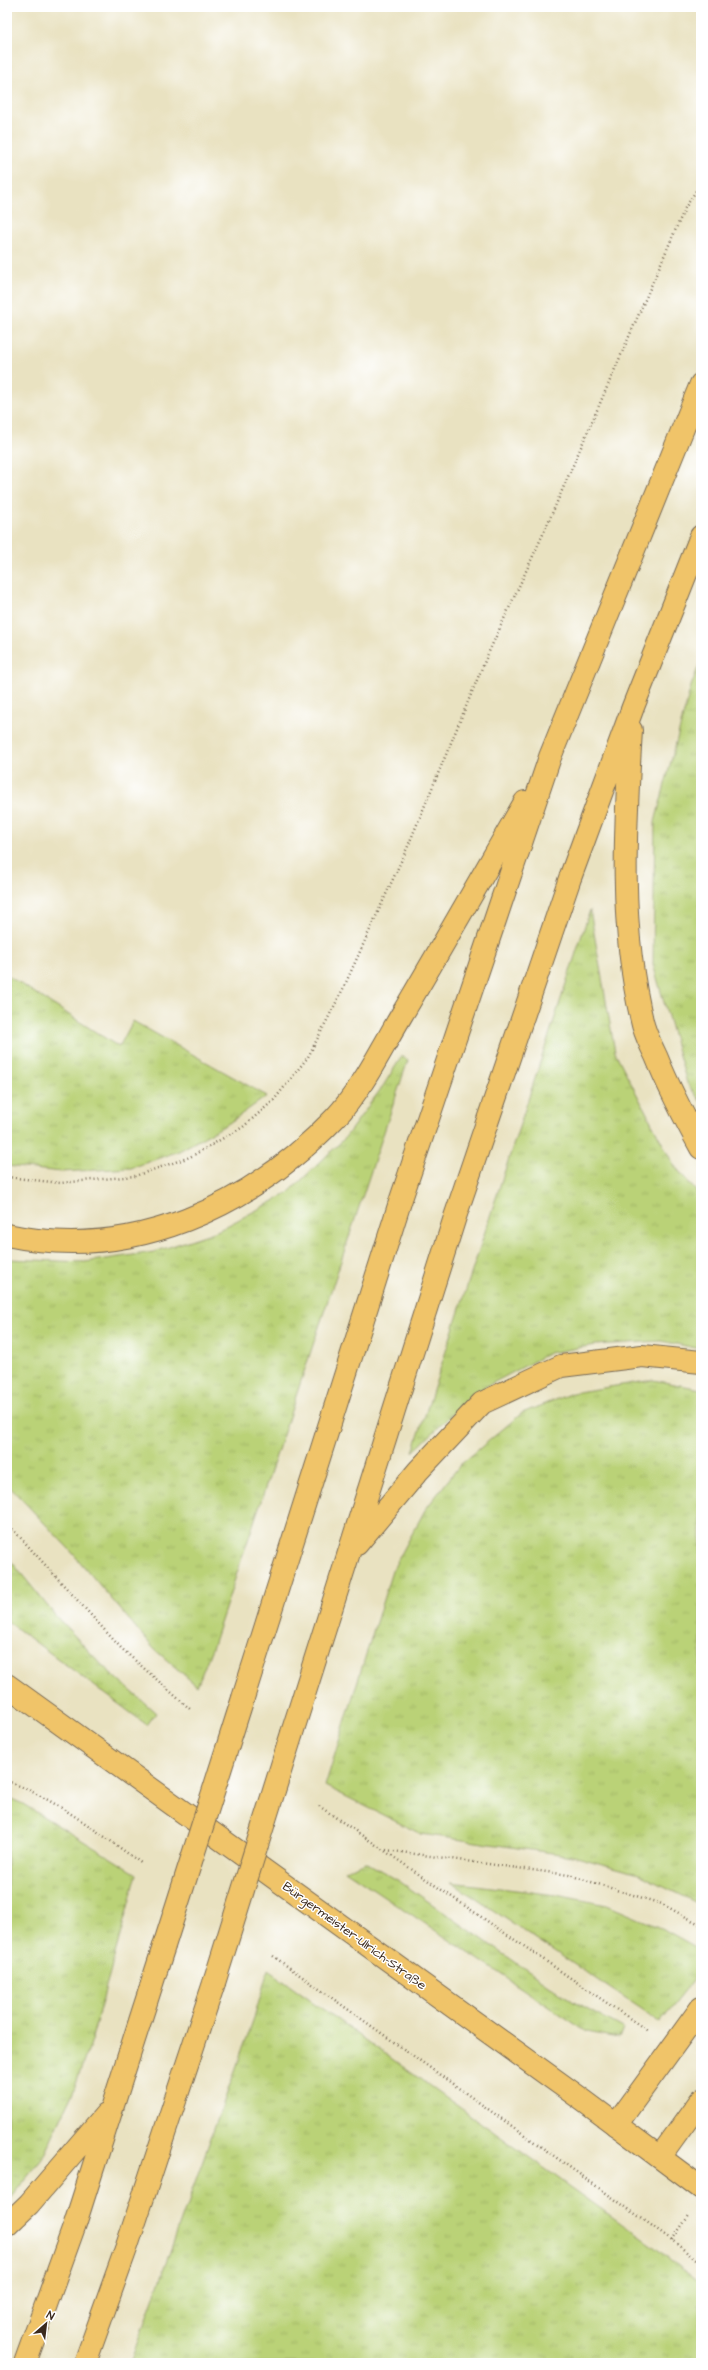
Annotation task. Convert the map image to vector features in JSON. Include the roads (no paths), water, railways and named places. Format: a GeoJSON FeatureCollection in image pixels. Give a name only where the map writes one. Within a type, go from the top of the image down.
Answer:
{"type":"FeatureCollection","features":[{"type":"Feature","properties":{"kind":"main road"},"geometry":{"type":"LineString","coordinates":[[25,2363],[74,2224],[113,2106],[401,1199],[550,757],[701,384]]}},
{"type":"Feature","properties":{"kind":"main road"},"geometry":{"type":"LineString","coordinates":[[85,2363],[127,2246],[214,1983],[455,1218],[570,878],[633,707],[701,536]]}},
{"type":"Feature","properties":{"kind":"main road"},"geometry":{"type":"LineString","coordinates":[[633,707],[625,834],[625,879],[629,949],[643,1026],[675,1103],[701,1148]]}},
{"type":"Feature","properties":{"kind":"main road"},"geometry":{"type":"LineString","coordinates":[[7,1236],[37,1242],[115,1240],[180,1224],[238,1197],[291,1159],[337,1117],[367,1074],[550,757]]}},
{"type":"Feature","properties":{"kind":"main road"},"geometry":{"type":"LineString","coordinates":[[350,1552],[418,1471],[482,1404],[561,1366],[642,1356],[701,1362]]}},
{"type":"Feature","properties":{"kind":"main road","name":"Bürgermeister-Ulrich-Straße"},"geometry":{"type":"LineString","coordinates":[[7,1685],[616,2124],[701,2188]]}},
{"type":"Feature","properties":{"kind":"main road"},"geometry":{"type":"LineString","coordinates":[[616,2124],[701,2008]]}},
{"type":"Feature","properties":{"kind":"main road"},"geometry":{"type":"LineString","coordinates":[[660,2157],[701,2100]]}},
{"type":"Feature","properties":{"kind":"main road"},"geometry":{"type":"LineString","coordinates":[[7,2225],[29,2204],[113,2106]]}}]}
